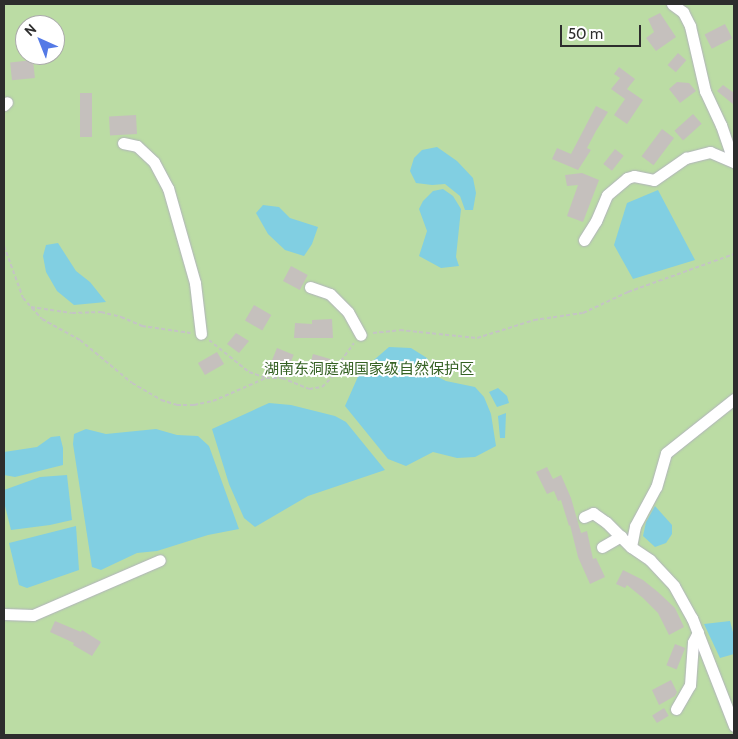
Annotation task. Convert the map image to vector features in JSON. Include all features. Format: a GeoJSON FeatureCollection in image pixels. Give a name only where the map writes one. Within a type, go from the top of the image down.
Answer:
{"type":"FeatureCollection","features":[{"type":"Feature","properties":{"kind":"street"},"geometry":{"type":"LineString","coordinates":[[672,4],[683,12],[690,26],[705,91],[721,125],[734,162]]}},
{"type":"Feature","properties":{"kind":"street"},"geometry":{"type":"LineString","coordinates":[[123,143],[137,146],[154,162],[168,188],[195,283],[201,334]]}},
{"type":"Feature","properties":{"kind":"street"},"geometry":{"type":"LineString","coordinates":[[584,240],[596,221],[607,195],[627,178],[634,176],[654,180],[686,158],[710,152],[734,162]]}},
{"type":"Feature","properties":{"kind":"street"},"geometry":{"type":"LineString","coordinates":[[310,287],[330,294],[348,312],[361,336]]}},
{"type":"Feature","properties":{"kind":"street"},"geometry":{"type":"LineString","coordinates":[[631,547],[635,526],[656,487],[666,454],[734,399]]}},
{"type":"Feature","properties":{"kind":"street"},"geometry":{"type":"LineString","coordinates":[[584,517],[593,513],[621,536],[631,547],[650,560],[674,586],[698,632],[734,726]]}},
{"type":"Feature","properties":{"kind":"street"},"geometry":{"type":"LineString","coordinates":[[602,547],[621,536]]}},
{"type":"Feature","properties":{"kind":"street"},"geometry":{"type":"LineString","coordinates":[[4,614],[33,615],[160,560]]}},
{"type":"Feature","properties":{"kind":"street"},"geometry":{"type":"LineString","coordinates":[[676,709],[690,685],[693,642],[698,632]]}},
{"type":"Feature","properties":{"kind":"path"},"geometry":{"type":"LineString","coordinates":[[4,246],[12,265],[17,286],[30,307],[42,319],[96,352],[132,382],[161,400],[177,405],[194,405],[213,401],[266,378]]}},
{"type":"Feature","properties":{"kind":"path"},"geometry":{"type":"LineString","coordinates":[[30,307],[72,313],[101,312],[121,316],[142,326],[201,334],[249,372],[266,378],[282,378],[309,389],[322,387],[334,376],[350,348],[361,336],[400,330],[478,338],[534,320],[583,312],[628,292],[734,254]]}},
{"type":"Feature","properties":{"kind":"green space","name":"湖南东洞庭湖国家级自然保护区"},"geometry":{"type":"Polygon","coordinates":[[[4,4],[734,4],[734,735],[4,735],[4,4]]]}},
{"type":"Feature","properties":{"kind":"water"},"geometry":{"type":"Polygon","coordinates":[[[437,147],[457,161],[473,178],[476,193],[473,210],[465,210],[460,196],[445,184],[416,183],[410,171],[414,158],[422,150],[437,147]]]}},
{"type":"Feature","properties":{"kind":"water"},"geometry":{"type":"Polygon","coordinates":[[[443,189],[453,196],[461,209],[456,257],[459,266],[441,268],[419,256],[427,231],[419,209],[423,201],[433,191],[443,189]]]}},
{"type":"Feature","properties":{"kind":"water"},"geometry":{"type":"Polygon","coordinates":[[[658,190],[695,260],[633,279],[614,245],[627,203],[658,190]]]}},
{"type":"Feature","properties":{"kind":"water"},"geometry":{"type":"Polygon","coordinates":[[[263,205],[279,207],[290,218],[318,227],[312,244],[304,256],[285,250],[268,234],[256,213],[263,205]]]}},
{"type":"Feature","properties":{"kind":"water"},"geometry":{"type":"Polygon","coordinates":[[[58,243],[76,271],[90,282],[106,302],[74,305],[57,291],[46,272],[43,256],[46,245],[58,243]]]}},
{"type":"Feature","properties":{"kind":"water"},"geometry":{"type":"Polygon","coordinates":[[[389,347],[411,348],[427,358],[436,376],[446,381],[475,387],[484,397],[491,414],[496,446],[475,457],[457,458],[433,452],[406,466],[388,459],[345,406],[360,372],[389,347]]]}},
{"type":"Feature","properties":{"kind":"water"},"geometry":{"type":"Polygon","coordinates":[[[498,388],[507,396],[509,403],[497,407],[489,392],[498,388]]]}},
{"type":"Feature","properties":{"kind":"water"},"geometry":{"type":"Polygon","coordinates":[[[269,403],[291,405],[335,416],[346,422],[385,470],[308,496],[255,527],[244,518],[229,484],[212,429],[269,403]]]}},
{"type":"Feature","properties":{"kind":"water"},"geometry":{"type":"Polygon","coordinates":[[[506,413],[505,438],[500,438],[498,416],[506,413]]]}},
{"type":"Feature","properties":{"kind":"water"},"geometry":{"type":"Polygon","coordinates":[[[86,429],[106,434],[156,429],[177,435],[198,436],[209,446],[239,529],[208,535],[157,551],[137,553],[101,570],[92,567],[73,444],[74,434],[86,429]]]}},
{"type":"Feature","properties":{"kind":"water"},"geometry":{"type":"Polygon","coordinates":[[[60,436],[63,448],[63,465],[15,477],[4,475],[4,452],[37,447],[51,437],[60,436]]]}},
{"type":"Feature","properties":{"kind":"water"},"geometry":{"type":"Polygon","coordinates":[[[67,475],[72,520],[11,530],[4,502],[4,490],[40,477],[67,475]]]}},
{"type":"Feature","properties":{"kind":"water"},"geometry":{"type":"Polygon","coordinates":[[[655,506],[672,525],[672,534],[666,543],[655,547],[643,536],[646,522],[655,506]]]}},
{"type":"Feature","properties":{"kind":"water"},"geometry":{"type":"Polygon","coordinates":[[[76,526],[79,570],[27,588],[19,585],[9,543],[76,526]]]}},
{"type":"Feature","properties":{"kind":"water"},"geometry":{"type":"Polygon","coordinates":[[[730,621],[734,636],[734,654],[720,658],[704,624],[730,621]]]}},
{"type":"Feature","properties":{"kind":"building"},"geometry":{"type":"Polygon","coordinates":[[[660,13],[676,37],[656,51],[646,38],[654,32],[648,19],[660,13]]]}},
{"type":"Feature","properties":{"kind":"building"},"geometry":{"type":"Polygon","coordinates":[[[725,24],[732,38],[712,49],[705,34],[725,24]]]}},
{"type":"Feature","properties":{"kind":"building"},"geometry":{"type":"Polygon","coordinates":[[[678,53],[686,60],[676,72],[668,65],[678,53]]]}},
{"type":"Feature","properties":{"kind":"building"},"geometry":{"type":"Polygon","coordinates":[[[10,62],[15,62],[15,65],[34,65],[35,78],[12,80],[10,62]]]}},
{"type":"Feature","properties":{"kind":"building"},"geometry":{"type":"Polygon","coordinates":[[[619,67],[635,79],[627,89],[643,100],[627,124],[614,115],[625,99],[611,89],[620,78],[614,74],[619,67]]]}},
{"type":"Feature","properties":{"kind":"building"},"geometry":{"type":"Polygon","coordinates":[[[677,82],[689,83],[696,91],[680,103],[669,89],[677,82]]]}},
{"type":"Feature","properties":{"kind":"building"},"geometry":{"type":"Polygon","coordinates":[[[723,85],[734,93],[734,105],[717,91],[723,85]]]}},
{"type":"Feature","properties":{"kind":"building"},"geometry":{"type":"Polygon","coordinates":[[[80,93],[92,93],[92,137],[80,137],[80,93]]]}},
{"type":"Feature","properties":{"kind":"building"},"geometry":{"type":"Polygon","coordinates":[[[596,106],[608,112],[587,148],[591,150],[578,170],[552,159],[557,148],[571,154],[596,106]]]}},
{"type":"Feature","properties":{"kind":"building"},"geometry":{"type":"Polygon","coordinates":[[[693,114],[702,124],[683,140],[674,131],[693,114]]]}},
{"type":"Feature","properties":{"kind":"building"},"geometry":{"type":"Polygon","coordinates":[[[136,115],[137,134],[110,135],[109,116],[136,115]]]}},
{"type":"Feature","properties":{"kind":"building"},"geometry":{"type":"Polygon","coordinates":[[[662,129],[674,138],[654,165],[642,156],[662,129]]]}},
{"type":"Feature","properties":{"kind":"building"},"geometry":{"type":"Polygon","coordinates":[[[615,149],[624,156],[612,171],[603,164],[615,149]]]}},
{"type":"Feature","properties":{"kind":"building"},"geometry":{"type":"Polygon","coordinates":[[[582,173],[599,180],[583,222],[567,216],[578,185],[567,186],[565,175],[582,173]]]}},
{"type":"Feature","properties":{"kind":"building"},"geometry":{"type":"Polygon","coordinates":[[[291,266],[308,275],[300,290],[283,281],[291,266]]]}},
{"type":"Feature","properties":{"kind":"building"},"geometry":{"type":"Polygon","coordinates":[[[254,305],[271,315],[262,331],[245,321],[254,305]]]}},
{"type":"Feature","properties":{"kind":"building"},"geometry":{"type":"Polygon","coordinates":[[[332,319],[333,338],[294,338],[295,323],[312,324],[312,320],[332,319]]]}},
{"type":"Feature","properties":{"kind":"building"},"geometry":{"type":"Polygon","coordinates":[[[236,333],[249,341],[239,353],[227,344],[236,333]]]}},
{"type":"Feature","properties":{"kind":"building"},"geometry":{"type":"Polygon","coordinates":[[[277,348],[294,355],[288,370],[271,363],[277,348]]]}},
{"type":"Feature","properties":{"kind":"building"},"geometry":{"type":"Polygon","coordinates":[[[217,352],[224,364],[205,375],[198,363],[217,352]]]}},
{"type":"Feature","properties":{"kind":"building"},"geometry":{"type":"Polygon","coordinates":[[[313,354],[330,359],[327,370],[310,366],[313,354]]]}},
{"type":"Feature","properties":{"kind":"building"},"geometry":{"type":"Polygon","coordinates":[[[547,467],[553,479],[561,475],[571,498],[581,533],[587,531],[593,559],[596,558],[605,577],[590,584],[578,557],[561,500],[558,501],[554,491],[547,494],[536,472],[547,467]]]}},
{"type":"Feature","properties":{"kind":"building"},"geometry":{"type":"Polygon","coordinates":[[[623,570],[643,580],[658,592],[675,608],[684,627],[669,635],[658,613],[643,598],[627,585],[625,588],[616,584],[623,570]]]}},
{"type":"Feature","properties":{"kind":"building"},"geometry":{"type":"Polygon","coordinates":[[[55,621],[81,632],[82,630],[101,642],[92,656],[73,645],[74,643],[50,632],[55,621]]]}},
{"type":"Feature","properties":{"kind":"building"},"geometry":{"type":"Polygon","coordinates":[[[675,644],[685,648],[677,669],[666,665],[675,644]]]}},
{"type":"Feature","properties":{"kind":"building"},"geometry":{"type":"Polygon","coordinates":[[[671,680],[677,692],[675,696],[659,705],[652,690],[671,680]]]}},
{"type":"Feature","properties":{"kind":"building"},"geometry":{"type":"Polygon","coordinates":[[[664,708],[669,716],[657,723],[652,715],[664,708]]]}}]}
